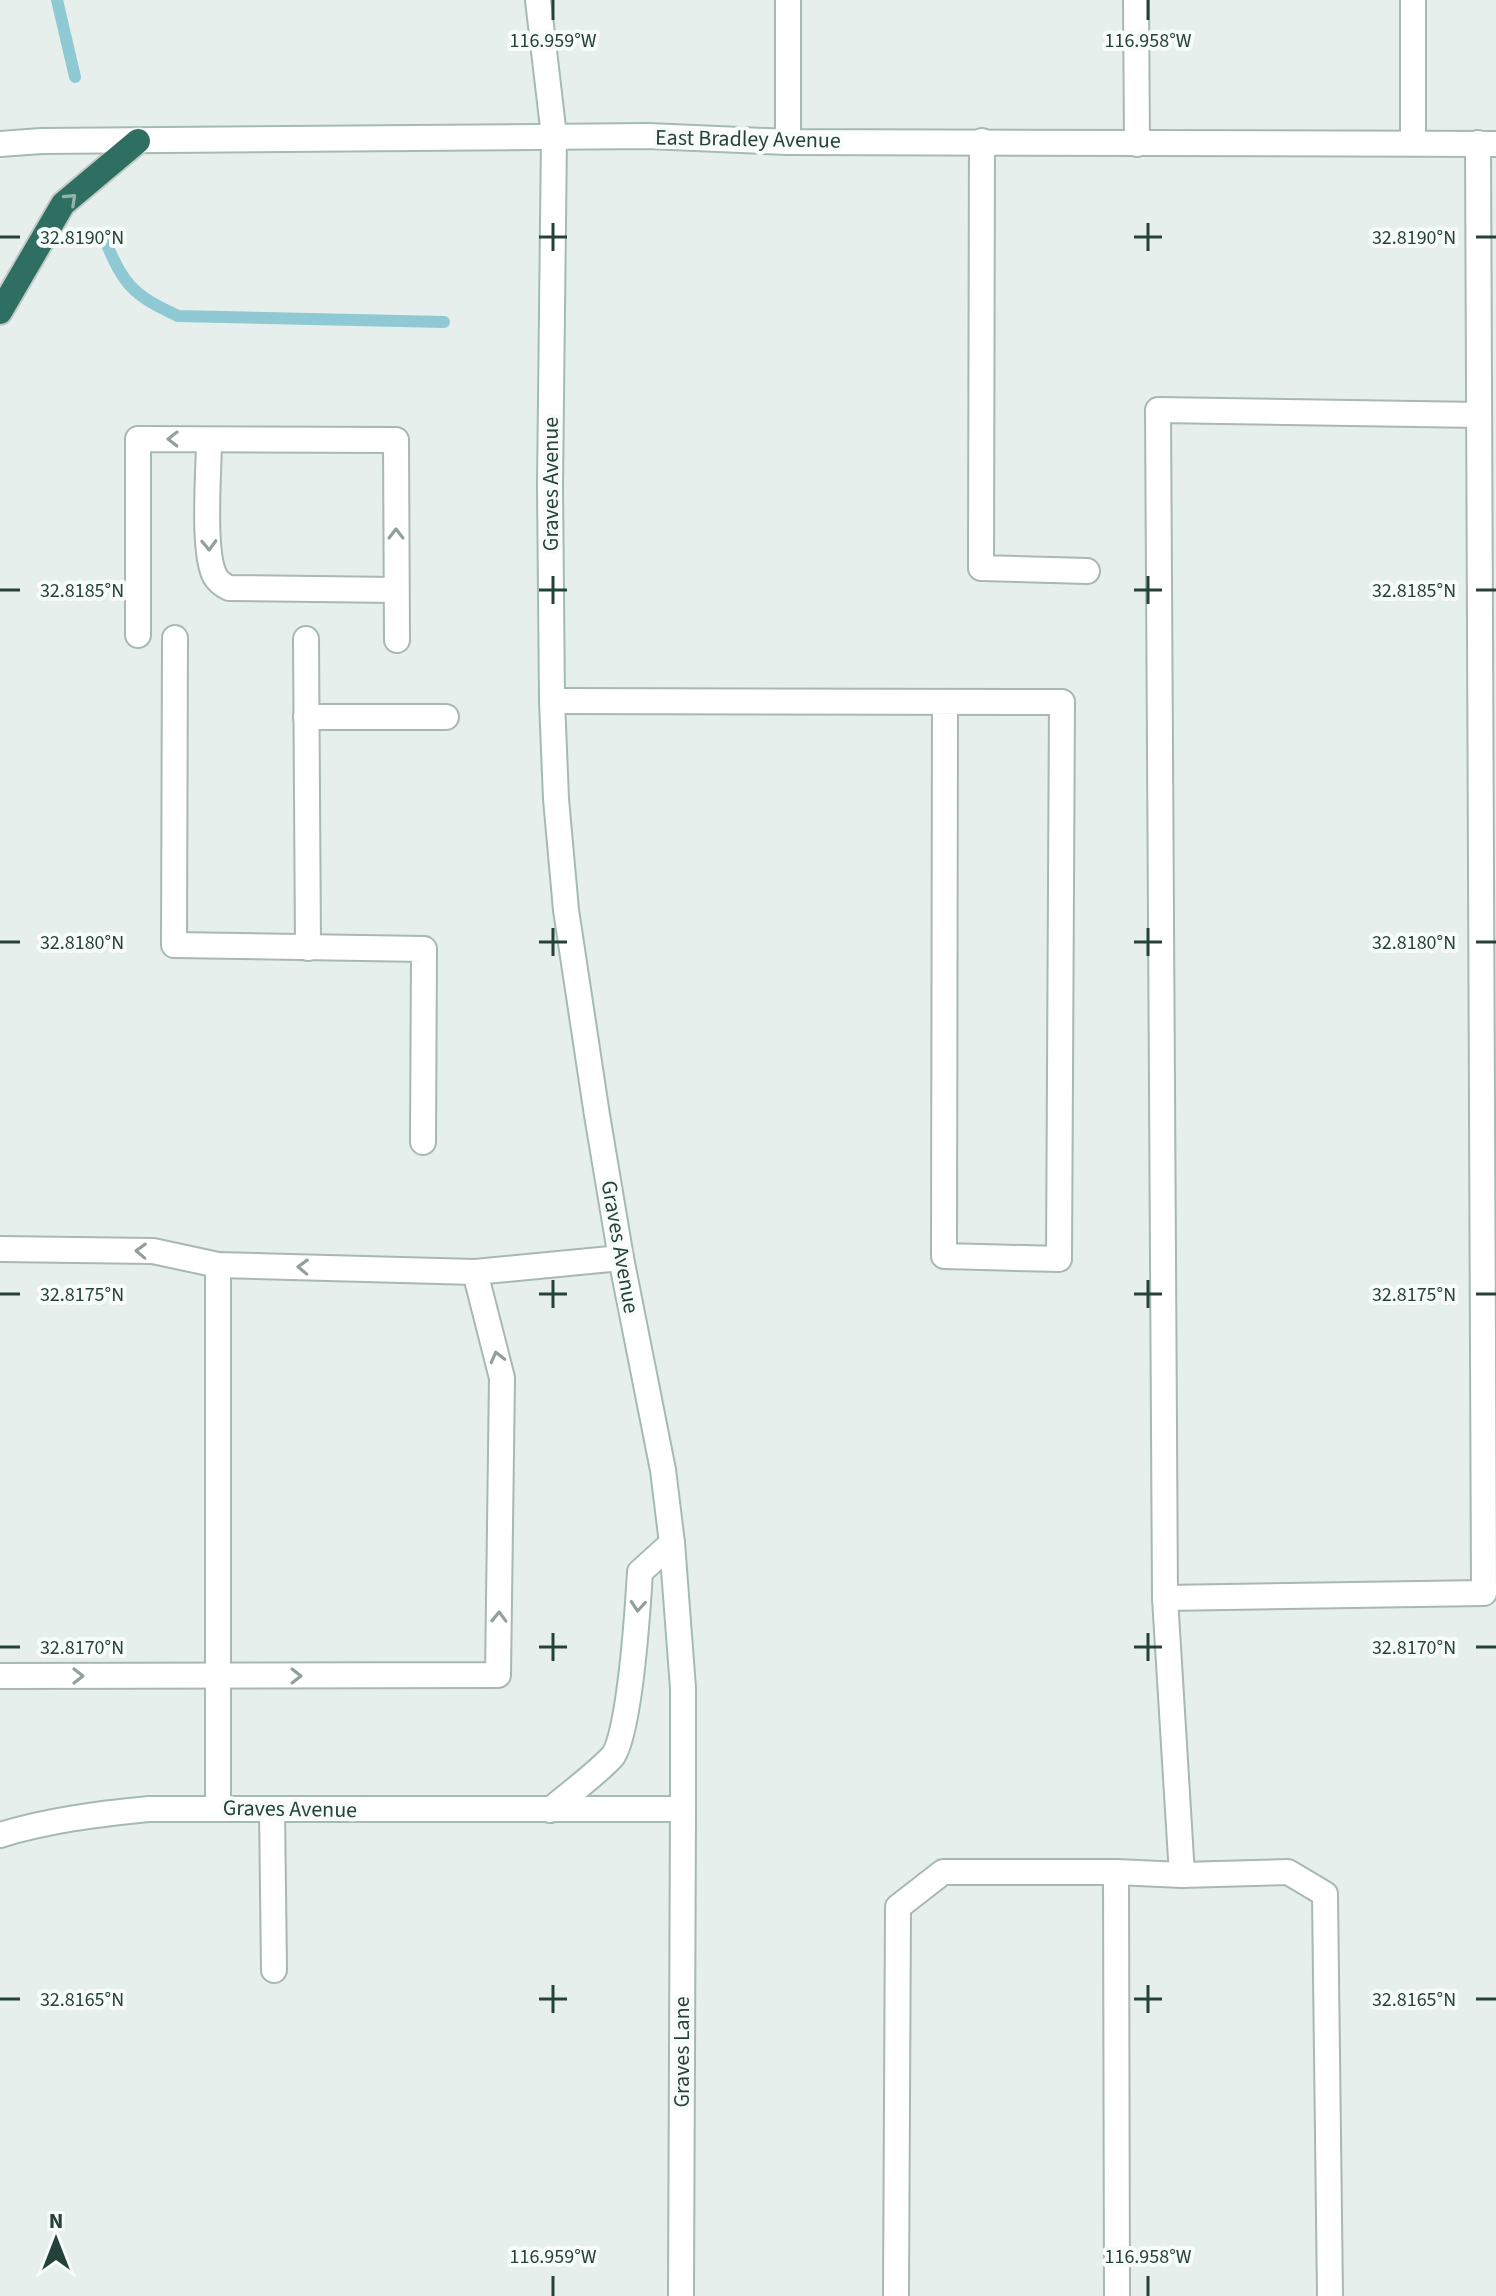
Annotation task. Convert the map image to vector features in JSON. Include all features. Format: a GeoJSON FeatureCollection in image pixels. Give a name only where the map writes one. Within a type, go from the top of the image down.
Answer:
{"type":"FeatureCollection","features":[{"type":"Feature","properties":{"kind":"highway"},"geometry":{"type":"LineString","coordinates":[[0,312],[63,204],[138,141]]}},
{"type":"Feature","properties":{"kind":"main road","name":"Graves Avenue"},"geometry":{"type":"LineString","coordinates":[[0,1835],[83,1816],[149,1809],[683,1809],[683,1688],[663,1470],[621,1258],[566,910],[556,799],[552,701],[550,402],[554,136],[538,0]]}},
{"type":"Feature","properties":{"kind":"main road"},"geometry":{"type":"LineString","coordinates":[[788,0],[788,142]]}},
{"type":"Feature","properties":{"kind":"main road"},"geometry":{"type":"LineString","coordinates":[[1136,0],[1137,144]]}},
{"type":"Feature","properties":{"kind":"main road"},"geometry":{"type":"LineString","coordinates":[[1413,0],[1413,143]]}},
{"type":"Feature","properties":{"kind":"main road","name":"East Bradley Avenue"},"geometry":{"type":"LineString","coordinates":[[0,144],[41,141],[648,136],[788,142],[1487,144]]}},
{"type":"Feature","properties":{"kind":"main road"},"geometry":{"type":"LineString","coordinates":[[982,141],[981,568],[1087,571]]}},
{"type":"Feature","properties":{"kind":"main road"},"geometry":{"type":"LineString","coordinates":[[1165,1598],[1484,1593],[1479,415],[1487,144]]}},
{"type":"Feature","properties":{"kind":"main road"},"geometry":{"type":"LineString","coordinates":[[1182,1875],[1165,1598],[1158,410],[1479,415]]}},
{"type":"Feature","properties":{"kind":"main road"},"geometry":{"type":"LineString","coordinates":[[138,635],[138,439],[396,440],[397,640]]}},
{"type":"Feature","properties":{"kind":"main road"},"geometry":{"type":"LineString","coordinates":[[209,440],[209,552],[215,576],[221,584],[229,588],[396,590]]}},
{"type":"Feature","properties":{"kind":"main road"},"geometry":{"type":"LineString","coordinates":[[175,638],[174,945],[424,949],[423,1142]]}},
{"type":"Feature","properties":{"kind":"main road"},"geometry":{"type":"LineString","coordinates":[[306,639],[308,948]]}},
{"type":"Feature","properties":{"kind":"main road"},"geometry":{"type":"LineString","coordinates":[[552,701],[1062,702],[1059,1259],[944,1256],[945,702]]}},
{"type":"Feature","properties":{"kind":"main road"},"geometry":{"type":"LineString","coordinates":[[306,717],[446,717]]}},
{"type":"Feature","properties":{"kind":"main road"},"geometry":{"type":"LineString","coordinates":[[0,1249],[153,1251],[218,1265],[475,1272],[621,1258]]}},
{"type":"Feature","properties":{"kind":"main road"},"geometry":{"type":"LineString","coordinates":[[218,1265],[218,1808]]}},
{"type":"Feature","properties":{"kind":"main road"},"geometry":{"type":"LineString","coordinates":[[0,1676],[498,1675],[502,1378],[475,1272]]}},
{"type":"Feature","properties":{"kind":"main road"},"geometry":{"type":"LineString","coordinates":[[550,1810],[615,1755],[627,1707],[640,1572],[672,1543]]}},
{"type":"Feature","properties":{"kind":"main road","name":"Graves Lane"},"geometry":{"type":"LineString","coordinates":[[681,2296],[683,1809]]}},
{"type":"Feature","properties":{"kind":"main road"},"geometry":{"type":"LineString","coordinates":[[272,1810],[274,1970]]}},
{"type":"Feature","properties":{"kind":"main road"},"geometry":{"type":"LineString","coordinates":[[896,2296],[898,1907],[943,1872],[1182,1875],[1288,1872],[1325,1894],[1330,2296]]}},
{"type":"Feature","properties":{"kind":"main road"},"geometry":{"type":"LineString","coordinates":[[1116,1872],[1117,2296]]}},
{"type":"Feature","properties":{"kind":"waterway"},"geometry":{"type":"LineString","coordinates":[[57,0],[75,77]]}},
{"type":"Feature","properties":{"kind":"waterway"},"geometry":{"type":"LineString","coordinates":[[104,238],[117,267],[131,286],[149,301],[178,316],[444,322]]}}]}
